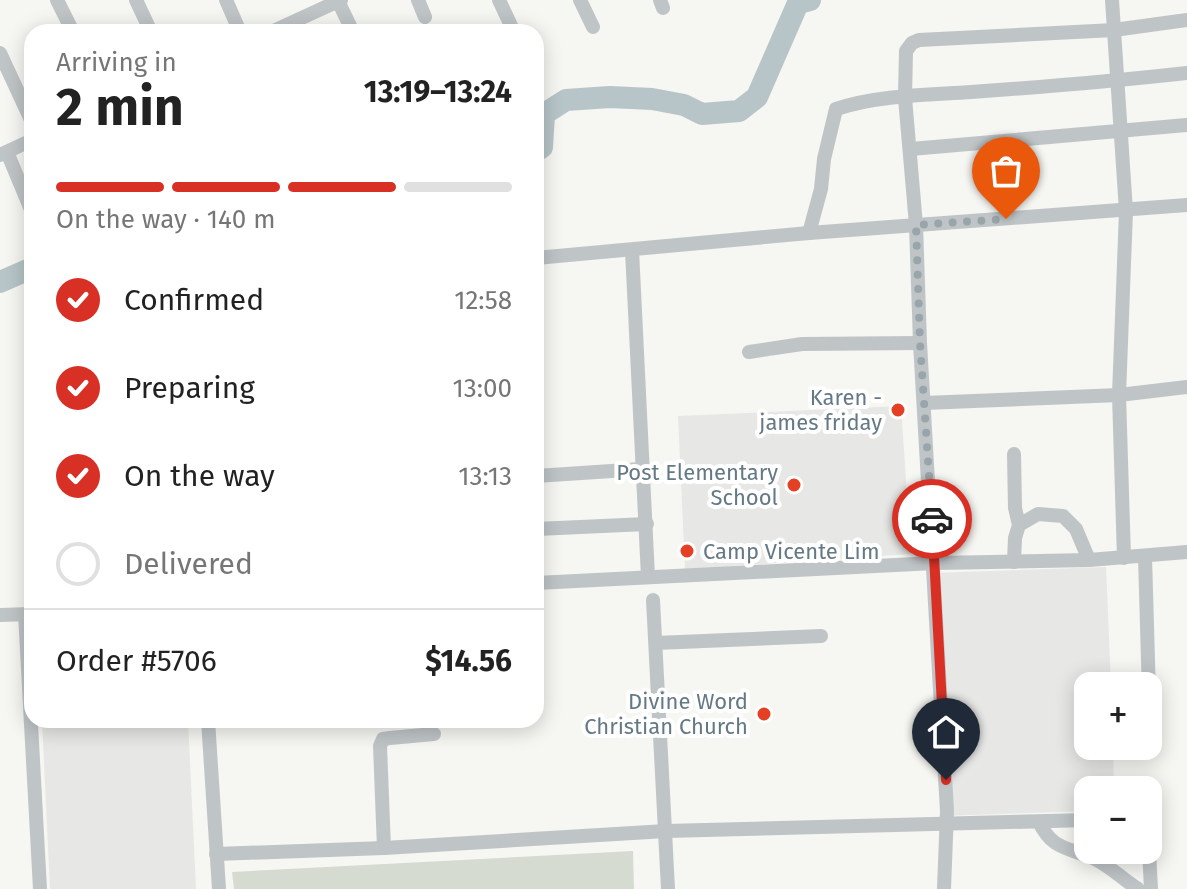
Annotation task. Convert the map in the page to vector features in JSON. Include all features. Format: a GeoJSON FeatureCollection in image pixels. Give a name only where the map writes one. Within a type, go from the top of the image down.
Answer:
{"type":"FeatureCollection","features":[{"type":"Feature","properties":{"kind":"street"},"geometry":{"type":"LineString","coordinates":[[57,0],[69,24]]}},
{"type":"Feature","properties":{"kind":"street"},"geometry":{"type":"LineString","coordinates":[[136,0],[147,24]]}},
{"type":"Feature","properties":{"kind":"street"},"geometry":{"type":"LineString","coordinates":[[226,0],[236,24]]}},
{"type":"Feature","properties":{"kind":"street"},"geometry":{"type":"LineString","coordinates":[[418,0],[425,17]]}},
{"type":"Feature","properties":{"kind":"street"},"geometry":{"type":"LineString","coordinates":[[499,0],[510,24]]}},
{"type":"Feature","properties":{"kind":"street"},"geometry":{"type":"LineString","coordinates":[[580,0],[593,27]]}},
{"type":"Feature","properties":{"kind":"street"},"geometry":{"type":"LineString","coordinates":[[1112,0],[1126,211],[1119,395],[1124,558]]}},
{"type":"Feature","properties":{"kind":"street"},"geometry":{"type":"LineString","coordinates":[[284,24],[310,6],[340,1],[350,24]]}},
{"type":"Feature","properties":{"kind":"street"},"geometry":{"type":"LineString","coordinates":[[944,889],[948,824],[916,225],[905,98],[906,51],[919,40],[1114,30],[1187,20]]}},
{"type":"Feature","properties":{"kind":"street"},"geometry":{"type":"LineString","coordinates":[[0,53],[24,105]]}},
{"type":"Feature","properties":{"kind":"street"},"geometry":{"type":"LineString","coordinates":[[809,233],[836,109],[856,103],[1187,73]]}},
{"type":"Feature","properties":{"kind":"street"},"geometry":{"type":"LineString","coordinates":[[911,149],[1187,125]]}},
{"type":"Feature","properties":{"kind":"street"},"geometry":{"type":"LineString","coordinates":[[24,144],[4,153],[24,195]]}},
{"type":"Feature","properties":{"kind":"street"},"geometry":{"type":"LineString","coordinates":[[544,257],[809,233],[1187,205]]}},
{"type":"Feature","properties":{"kind":"street"},"geometry":{"type":"LineString","coordinates":[[632,250],[648,577]]}},
{"type":"Feature","properties":{"kind":"street"},"geometry":{"type":"LineString","coordinates":[[749,352],[802,344],[920,343]]}},
{"type":"Feature","properties":{"kind":"street"},"geometry":{"type":"LineString","coordinates":[[924,403],[1119,395],[1187,387]]}},
{"type":"Feature","properties":{"kind":"street"},"geometry":{"type":"LineString","coordinates":[[1014,454],[1015,508],[1019,525],[1014,562]]}},
{"type":"Feature","properties":{"kind":"street"},"geometry":{"type":"LineString","coordinates":[[544,475],[642,469]]}},
{"type":"Feature","properties":{"kind":"street"},"geometry":{"type":"LineString","coordinates":[[1019,525],[1038,514],[1063,516],[1076,529],[1089,560]]}},
{"type":"Feature","properties":{"kind":"street"},"geometry":{"type":"LineString","coordinates":[[544,529],[647,524]]}},
{"type":"Feature","properties":{"kind":"street"},"geometry":{"type":"LineString","coordinates":[[544,583],[935,563],[1089,560],[1187,552]]}},
{"type":"Feature","properties":{"kind":"street"},"geometry":{"type":"LineString","coordinates":[[1145,557],[1148,672]]}},
{"type":"Feature","properties":{"kind":"street"},"geometry":{"type":"LineString","coordinates":[[653,600],[668,889]]}},
{"type":"Feature","properties":{"kind":"street"},"geometry":{"type":"LineString","coordinates":[[0,615],[24,614]]}},
{"type":"Feature","properties":{"kind":"street"},"geometry":{"type":"LineString","coordinates":[[656,643],[821,636]]}},
{"type":"Feature","properties":{"kind":"street"},"geometry":{"type":"LineString","coordinates":[[34,728],[40,889]]}},
{"type":"Feature","properties":{"kind":"street"},"geometry":{"type":"LineString","coordinates":[[208,728],[219,889]]}},
{"type":"Feature","properties":{"kind":"street"},"geometry":{"type":"LineString","coordinates":[[384,848],[380,746],[383,739],[434,734]]}},
{"type":"Feature","properties":{"kind":"street"},"geometry":{"type":"LineString","coordinates":[[216,854],[384,848],[666,831],[1074,821]]}},
{"type":"Feature","properties":{"kind":"street"},"geometry":{"type":"LineString","coordinates":[[1039,822],[1055,844],[1096,860],[1138,889]]}},
{"type":"Feature","properties":{"kind":"street"},"geometry":{"type":"LineString","coordinates":[[1150,864],[1151,889]]}},
{"type":"Feature","properties":{"kind":"shaded area","name":"Post Elementary School"},"geometry":{"type":"Polygon","coordinates":[[[901,406],[911,554],[685,569],[678,416],[901,406]]]}},
{"type":"Feature","properties":{"kind":"shaded area"},"geometry":{"type":"Polygon","coordinates":[[[1106,567],[1110,672],[1074,672],[1074,760],[1113,760],[1114,776],[1074,776],[1074,811],[941,816],[932,573],[1106,567]]]}},
{"type":"Feature","properties":{"kind":"shaded area"},"geometry":{"type":"Polygon","coordinates":[[[42,728],[188,728],[196,889],[50,889],[42,728]]]}},
{"type":"Feature","properties":{"kind":"shaded area"},"geometry":{"type":"Polygon","coordinates":[[[633,851],[634,889],[234,889],[232,872],[633,851]]]}},
{"type":"Feature","properties":{"kind":"waterway"},"geometry":{"type":"LineString","coordinates":[[544,114],[566,100],[610,97],[652,99],[684,105],[702,114],[739,111],[757,97],[798,3],[810,0]]}},
{"type":"Feature","properties":{"kind":"waterway"},"geometry":{"type":"LineString","coordinates":[[0,282],[24,272]]}},
{"type":"Feature","properties":{"kind":"way so far"},"geometry":{"type":"LineString","coordinates":[[932,519],[920,343],[916,225],[1006,219]]}},
{"type":"Feature","properties":{"kind":"place","name":"Karen - james friday"},"geometry":{"type":"Point","coordinates":[898,410]}},
{"type":"Feature","properties":{"kind":"place","name":"Post Elementary School"},"geometry":{"type":"Point","coordinates":[794,485]}},
{"type":"Feature","properties":{"kind":"place","name":"Camp Vicente Lim"},"geometry":{"type":"Point","coordinates":[687,551]}},
{"type":"Feature","properties":{"kind":"place","name":"Divine Word Christian Church"},"geometry":{"type":"Point","coordinates":[764,714]}},
{"type":"Feature","properties":{"kind":"route"},"geometry":{"type":"LineString","coordinates":[[932,519],[946,780]]}}]}
